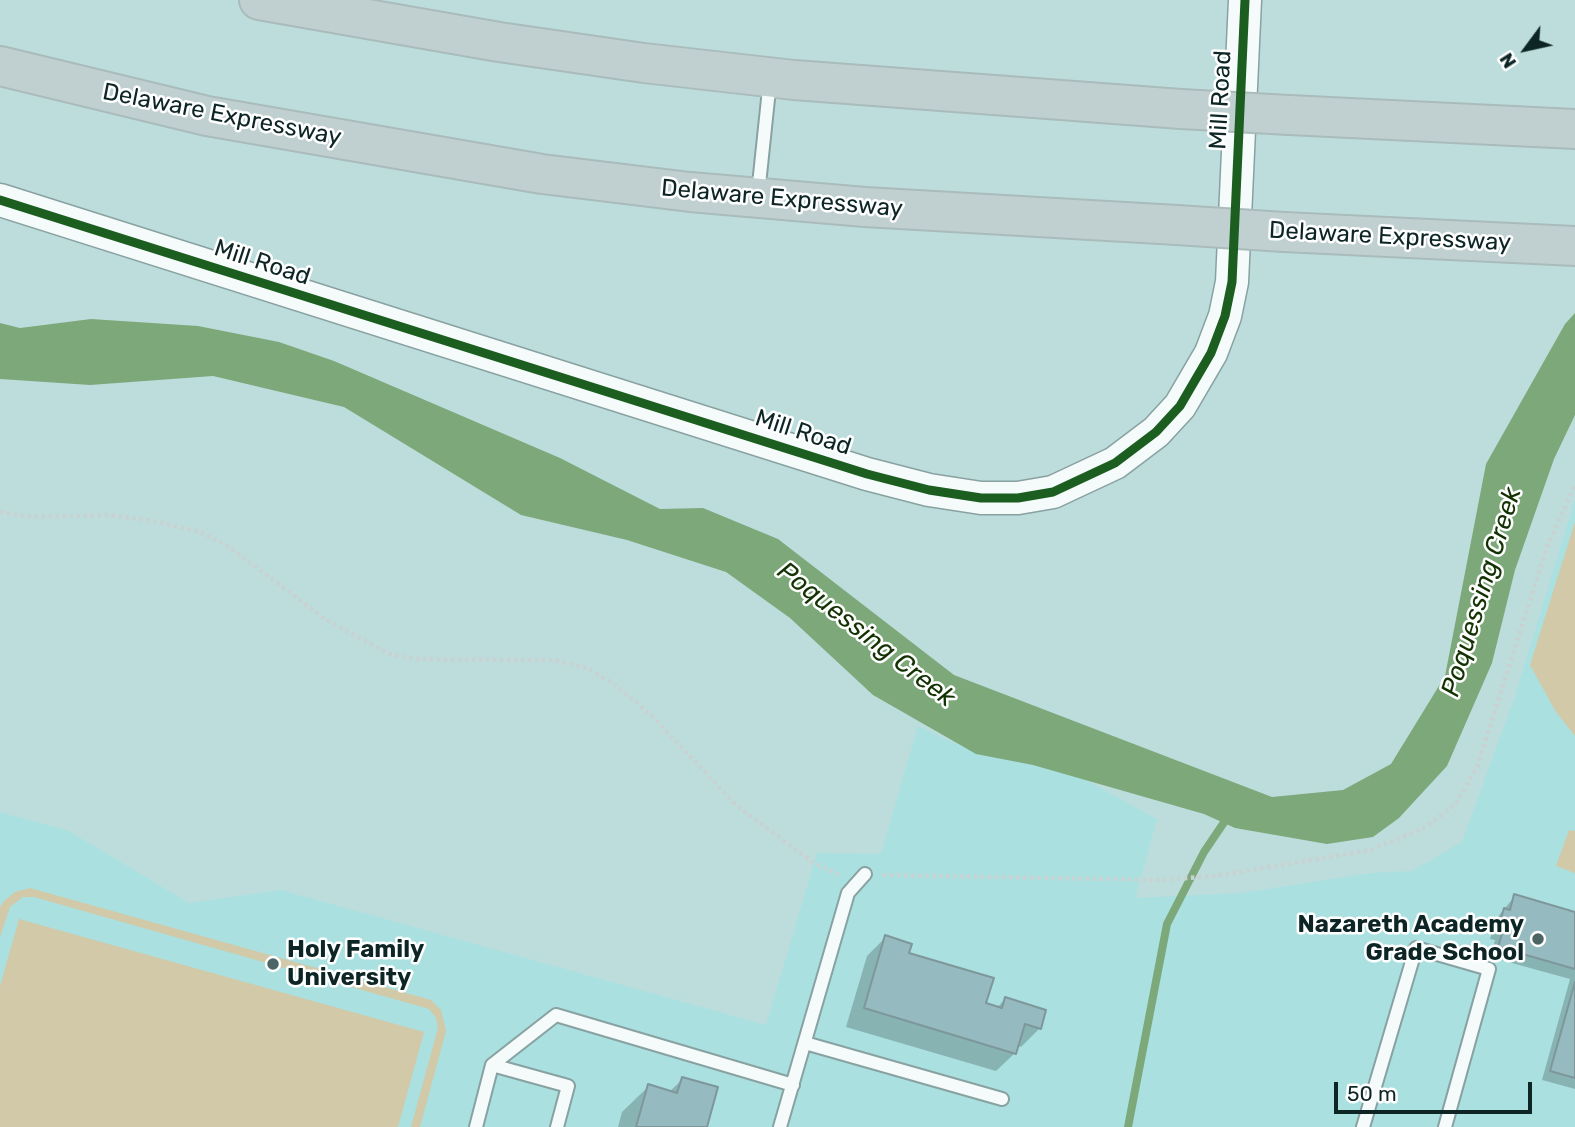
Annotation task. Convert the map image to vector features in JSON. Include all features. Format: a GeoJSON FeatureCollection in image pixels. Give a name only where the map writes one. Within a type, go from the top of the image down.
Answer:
{"type":"FeatureCollection","features":[{"type":"Feature","properties":{"kind":"highway"},"geometry":{"type":"LineString","coordinates":[[260,0],[499,42],[771,77],[1181,109],[1575,129]]}},
{"type":"Feature","properties":{"kind":"highway","name":"Delaware Expressway"},"geometry":{"type":"LineString","coordinates":[[0,66],[234,121],[542,174],[865,208],[1575,246]]}},
{"type":"Feature","properties":{"kind":"street","name":"Mill Road"},"geometry":{"type":"LineString","coordinates":[[0,200],[867,474],[929,490],[981,498],[1018,498],[1053,492],[1115,463],[1156,432],[1180,405],[1211,353],[1225,316],[1232,282],[1245,0]]}},
{"type":"Feature","properties":{"kind":"lane"},"geometry":{"type":"LineString","coordinates":[[758,198],[771,77]]}},
{"type":"Feature","properties":{"kind":"lane"},"geometry":{"type":"LineString","coordinates":[[780,1127],[848,893],[865,874]]}},
{"type":"Feature","properties":{"kind":"lane"},"geometry":{"type":"LineString","coordinates":[[1363,1127],[1416,948],[1489,969],[1445,1127]]}},
{"type":"Feature","properties":{"kind":"lane"},"geometry":{"type":"LineString","coordinates":[[476,1127],[492,1065],[556,1015],[793,1084]]}},
{"type":"Feature","properties":{"kind":"lane"},"geometry":{"type":"LineString","coordinates":[[804,1043],[1002,1099]]}},
{"type":"Feature","properties":{"kind":"lane"},"geometry":{"type":"LineString","coordinates":[[492,1065],[568,1086],[557,1127]]}},
{"type":"Feature","properties":{"kind":"path"},"geometry":{"type":"LineString","coordinates":[[0,512],[32,517],[108,515],[153,521],[200,532],[229,547],[335,625],[389,654],[415,659],[554,660],[587,668],[614,684],[641,707],[720,791],[789,845],[833,875],[1160,880],[1215,876],[1371,850],[1424,828],[1456,804],[1477,767],[1547,547],[1575,485]]}},
{"type":"Feature","properties":{"kind":"shaded area","name":"Holy Family University"},"geometry":{"type":"Polygon","coordinates":[[[1575,499],[1575,1127],[0,1127],[0,812],[69,831],[189,903],[281,890],[766,1025],[817,853],[881,854],[918,726],[963,747],[983,746],[1056,764],[1157,819],[1135,898],[1241,893],[1371,873],[1412,871],[1462,842],[1515,696],[1575,499]]]}},
{"type":"Feature","properties":{"kind":"shaded area"},"geometry":{"type":"Polygon","coordinates":[[[1575,522],[1575,736],[1556,712],[1530,665],[1575,522]]]}},
{"type":"Feature","properties":{"kind":"shaded area"},"geometry":{"type":"Polygon","coordinates":[[[1569,830],[1575,831],[1575,873],[1556,866],[1569,830]]]}},
{"type":"Feature","properties":{"kind":"shaded area"},"geometry":{"type":"Polygon","coordinates":[[[30,888],[431,1000],[441,1010],[446,1031],[420,1127],[411,1127],[438,1028],[436,1018],[429,1009],[34,897],[23,897],[10,907],[0,937],[0,907],[15,892],[30,888]]]}},
{"type":"Feature","properties":{"kind":"shaded area"},"geometry":{"type":"Polygon","coordinates":[[[19,919],[424,1032],[398,1127],[0,1127],[0,986],[19,919]]]}},
{"type":"Feature","properties":{"kind":"water","name":"Poquessing Creek"},"geometry":{"type":"Polygon","coordinates":[[[1575,313],[1575,415],[1554,459],[1515,570],[1492,663],[1447,766],[1399,818],[1373,837],[1327,844],[1235,828],[1204,814],[1033,765],[976,754],[873,695],[790,618],[726,572],[627,540],[521,515],[344,407],[213,376],[90,385],[0,379],[0,323],[20,328],[91,319],[198,326],[279,342],[334,361],[560,458],[660,509],[703,508],[778,539],[954,675],[1272,797],[1343,790],[1391,764],[1445,676],[1486,464],[1565,324],[1575,313]]]}},
{"type":"Feature","properties":{"kind":"building","name":"Nazareth Academy Grade School"},"geometry":{"type":"Polygon","coordinates":[[[1514,894],[1575,912],[1575,969],[1498,947],[1503,931],[1498,929],[1504,908],[1510,910],[1514,894]]]}},
{"type":"Feature","properties":{"kind":"building"},"geometry":{"type":"Polygon","coordinates":[[[885,935],[912,944],[909,953],[994,978],[986,1003],[1002,1008],[1005,997],[1046,1010],[1041,1029],[1025,1024],[1016,1054],[864,1008],[885,935]]]}},
{"type":"Feature","properties":{"kind":"building","name":"Nazareth Academy Grade School"},"geometry":{"type":"Polygon","coordinates":[[[1575,982],[1575,1078],[1550,1071],[1575,982]]]}},
{"type":"Feature","properties":{"kind":"building"},"geometry":{"type":"Polygon","coordinates":[[[682,1077],[718,1087],[707,1127],[636,1127],[648,1084],[677,1093],[682,1077]]]}},
{"type":"Feature","properties":{"kind":"waterway"},"geometry":{"type":"LineString","coordinates":[[1128,1127],[1167,924],[1204,852],[1229,815]]}},
{"type":"Feature","properties":{"kind":"cycle path"},"geometry":{"type":"LineString","coordinates":[[0,200],[867,474],[929,490],[981,498],[1018,498],[1053,492],[1115,463],[1156,432],[1180,406],[1211,353],[1225,316],[1232,282],[1245,0]]}},
{"type":"Feature","properties":{"kind":"place","name":"Nazareth Academy Grade School"},"geometry":{"type":"Point","coordinates":[1538,939]}},
{"type":"Feature","properties":{"kind":"place","name":"Holy Family University"},"geometry":{"type":"Point","coordinates":[273,964]}}]}
